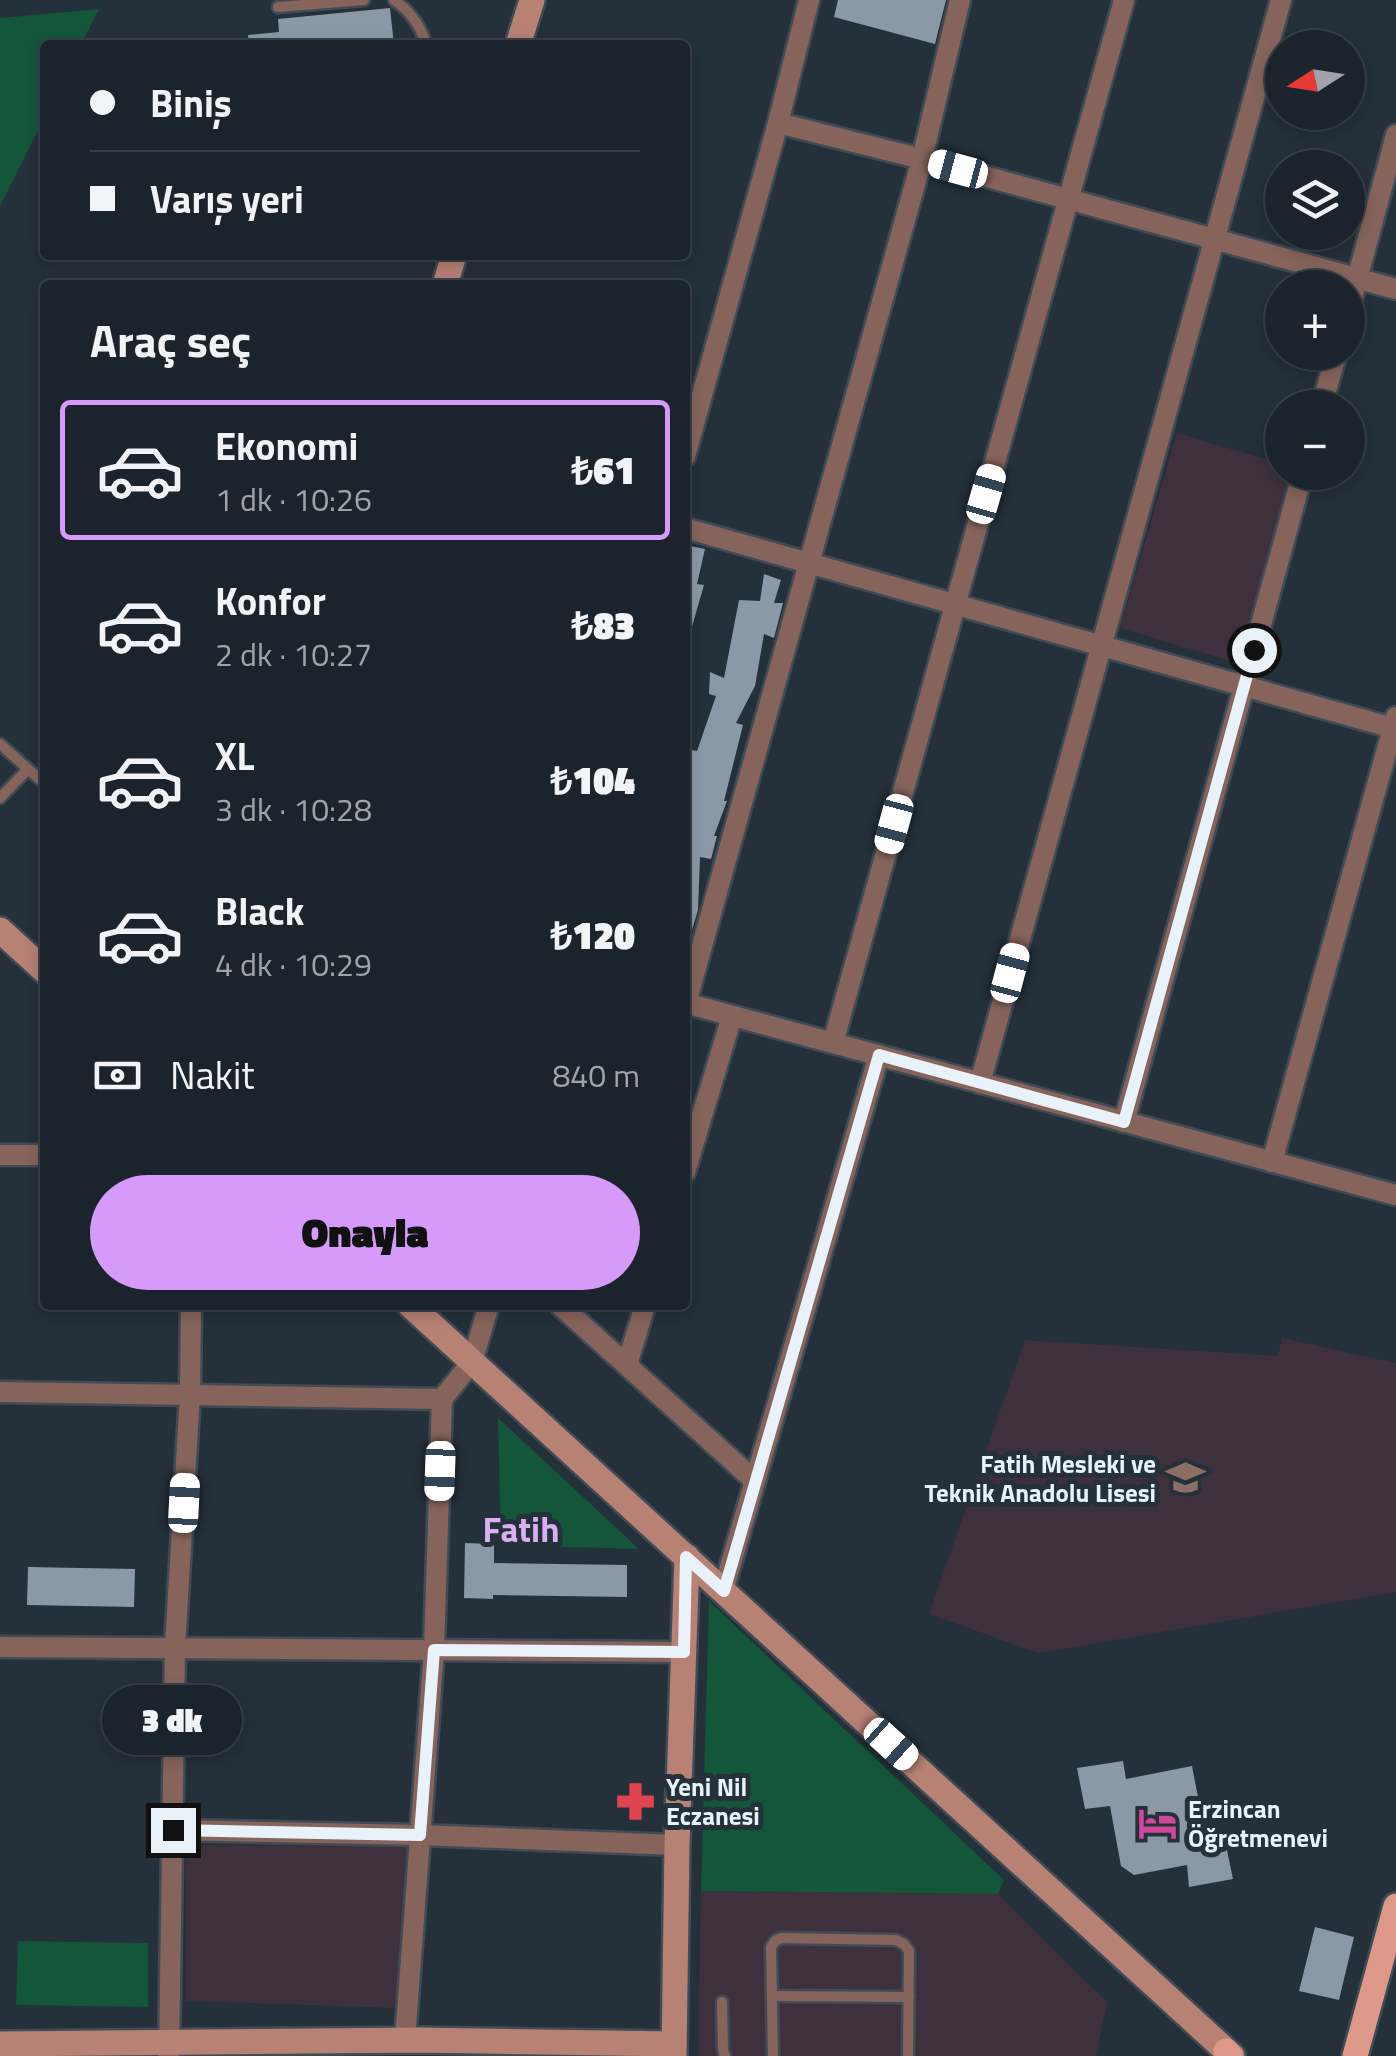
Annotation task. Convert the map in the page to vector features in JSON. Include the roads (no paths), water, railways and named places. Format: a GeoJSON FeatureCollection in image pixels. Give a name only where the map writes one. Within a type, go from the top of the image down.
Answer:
{"type":"FeatureCollection","features":[{"type":"Feature","properties":{"kind":"main road"},"geometry":{"type":"LineString","coordinates":[[1356,2056],[1395,1912]]}},
{"type":"Feature","properties":{"kind":"street"},"geometry":{"type":"LineString","coordinates":[[520,40],[532,0]]}},
{"type":"Feature","properties":{"kind":"street"},"geometry":{"type":"LineString","coordinates":[[690,438],[810,0]]}},
{"type":"Feature","properties":{"kind":"street"},"geometry":{"type":"LineString","coordinates":[[690,989],[922,159],[960,0]]}},
{"type":"Feature","properties":{"kind":"street"},"geometry":{"type":"LineString","coordinates":[[833,1043],[1124,0]]}},
{"type":"Feature","properties":{"kind":"street"},"geometry":{"type":"LineString","coordinates":[[980,1083],[1281,0]]}},
{"type":"Feature","properties":{"kind":"street"},"geometry":{"type":"LineString","coordinates":[[778,123],[1326,270]]}},
{"type":"Feature","properties":{"kind":"street"},"geometry":{"type":"LineString","coordinates":[[1359,270],[1396,135]]}},
{"type":"Feature","properties":{"kind":"street"},"geometry":{"type":"LineString","coordinates":[[1365,281],[1396,290]]}},
{"type":"Feature","properties":{"kind":"street"},"geometry":{"type":"LineString","coordinates":[[1124,1122],[1298,490]]}},
{"type":"Feature","properties":{"kind":"street"},"geometry":{"type":"LineString","coordinates":[[690,529],[1395,725],[1272,1162]]}},
{"type":"Feature","properties":{"kind":"street"},"geometry":{"type":"LineString","coordinates":[[0,930],[40,966]]}},
{"type":"Feature","properties":{"kind":"street"},"geometry":{"type":"LineString","coordinates":[[690,1004],[1396,1195]]}},
{"type":"Feature","properties":{"kind":"street"},"geometry":{"type":"LineString","coordinates":[[690,1155],[732,1016]]}},
{"type":"Feature","properties":{"kind":"street"},"geometry":{"type":"LineString","coordinates":[[724,1591],[879,1055]]}},
{"type":"Feature","properties":{"kind":"street"},"geometry":{"type":"LineString","coordinates":[[0,1155],[40,1155]]}},
{"type":"Feature","properties":{"kind":"street"},"geometry":{"type":"LineString","coordinates":[[169,2049],[175,1647],[190,1394],[191,1310]]}},
{"type":"Feature","properties":{"kind":"street"},"geometry":{"type":"LineString","coordinates":[[415,1310],[1230,2054]]}},
{"type":"Feature","properties":{"kind":"street"},"geometry":{"type":"LineString","coordinates":[[415,2045],[420,1835],[434,1650],[442,1399],[472,1362],[488,1310]]}},
{"type":"Feature","properties":{"kind":"street"},"geometry":{"type":"LineString","coordinates":[[565,1310],[756,1481]]}},
{"type":"Feature","properties":{"kind":"street"},"geometry":{"type":"LineString","coordinates":[[627,1366],[644,1310]]}},
{"type":"Feature","properties":{"kind":"street"},"geometry":{"type":"LineString","coordinates":[[0,1392],[442,1399]]}},
{"type":"Feature","properties":{"kind":"street"},"geometry":{"type":"LineString","coordinates":[[0,2044],[169,2049],[415,2045],[674,2050],[686,1557]]}},
{"type":"Feature","properties":{"kind":"street"},"geometry":{"type":"LineString","coordinates":[[0,1646],[684,1652]]}},
{"type":"Feature","properties":{"kind":"street"},"geometry":{"type":"LineString","coordinates":[[173,1830],[677,1845]]}},
{"type":"Feature","properties":{"kind":"lane"},"geometry":{"type":"LineString","coordinates":[[278,7],[364,0]]}},
{"type":"Feature","properties":{"kind":"lane"},"geometry":{"type":"LineString","coordinates":[[394,0],[418,24],[424,40]]}},
{"type":"Feature","properties":{"kind":"lane"},"geometry":{"type":"LineString","coordinates":[[0,744],[40,780]]}},
{"type":"Feature","properties":{"kind":"lane"},"geometry":{"type":"LineString","coordinates":[[0,798],[27,770]]}},
{"type":"Feature","properties":{"kind":"lane"},"geometry":{"type":"LineString","coordinates":[[772,2056],[772,1947],[774,1940],[781,1938],[900,1942],[909,1951],[908,2056]]}},
{"type":"Feature","properties":{"kind":"lane"},"geometry":{"type":"LineString","coordinates":[[772,1996],[908,1997]]}},
{"type":"Feature","properties":{"kind":"lane"},"geometry":{"type":"LineString","coordinates":[[722,2002],[726,2056]]}},
{"type":"Feature","properties":{"kind":"place","name":"Fatih Mesleki ve Teknik Anadolu Lisesi"},"geometry":{"type":"Point","coordinates":[1186,1478]}},
{"type":"Feature","properties":{"kind":"place","name":"Yeni Nil Eczanesi"},"geometry":{"type":"Point","coordinates":[636,1801]}},
{"type":"Feature","properties":{"kind":"place","name":"Erzincan Öğretmenevi"},"geometry":{"type":"Point","coordinates":[1158,1823]}},
{"type":"Feature","properties":{"kind":"district","name":"Fatih"},"geometry":{"type":"Point","coordinates":[521,1529]}}]}
